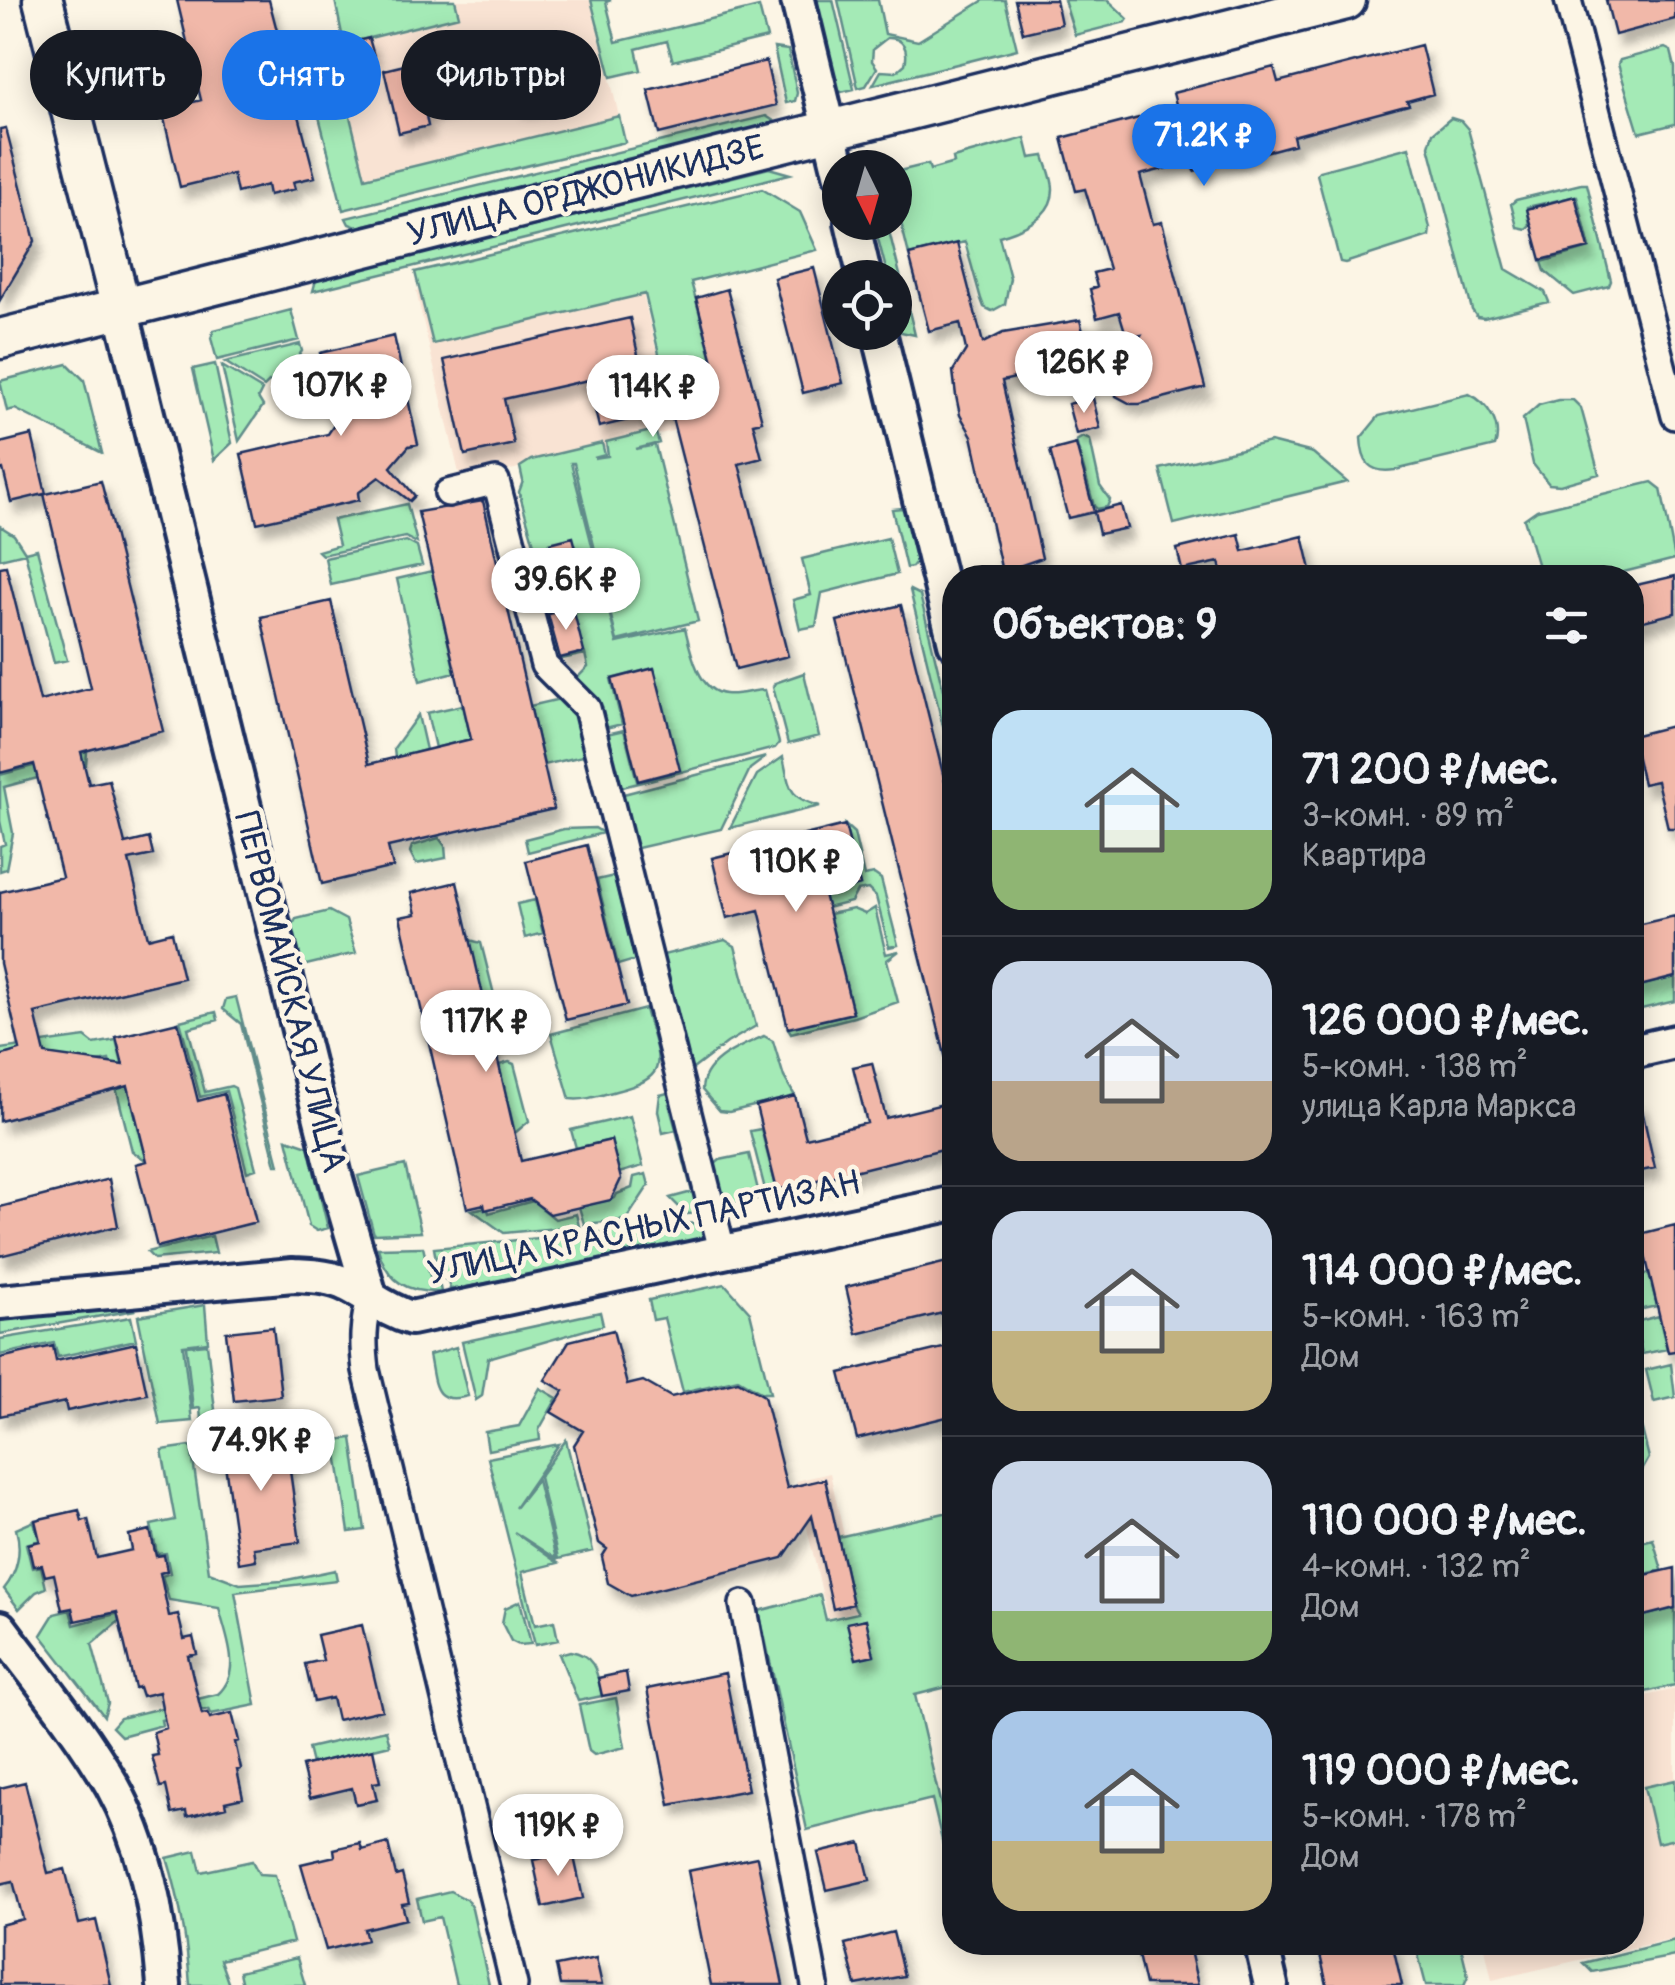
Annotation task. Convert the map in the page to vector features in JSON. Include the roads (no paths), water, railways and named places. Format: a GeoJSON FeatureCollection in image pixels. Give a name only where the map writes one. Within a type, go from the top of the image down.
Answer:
{"type":"FeatureCollection","features":[{"type":"Feature","properties":{"kind":"main road","name":"ПЕРВОМАЙСКАЯ УЛИЦА"},"geometry":{"type":"LineString","coordinates":[[43,0],[121,308]]}},
{"type":"Feature","properties":{"kind":"main road","name":"УЛИЦА ОРДЖОНИКИДЗЕ"},"geometry":{"type":"LineString","coordinates":[[0,339],[1346,0]]}},
{"type":"Feature","properties":{"kind":"street"},"geometry":{"type":"LineString","coordinates":[[798,0],[834,150]]}},
{"type":"Feature","properties":{"kind":"street"},"geometry":{"type":"LineString","coordinates":[[1568,0],[1662,315],[1675,416]]}},
{"type":"Feature","properties":{"kind":"street","name":"ПЕРВОМАЙСКАЯ УЛИЦА"},"geometry":{"type":"LineString","coordinates":[[121,308],[335,1176],[371,1299],[364,1316],[362,1343],[366,1370],[514,1985]]}},
{"type":"Feature","properties":{"kind":"street"},"geometry":{"type":"LineString","coordinates":[[883,350],[942,590]]}},
{"type":"Feature","properties":{"kind":"street"},"geometry":{"type":"LineString","coordinates":[[448,492],[496,481],[544,665],[586,708],[722,1254]]}},
{"type":"Feature","properties":{"kind":"street"},"geometry":{"type":"LineString","coordinates":[[1644,1049],[1675,1042]]}},
{"type":"Feature","properties":{"kind":"street","name":"УЛИЦА КРАСНЫХ ПАРТИЗАН"},"geometry":{"type":"LineString","coordinates":[[0,1302],[293,1275],[344,1283],[392,1312],[412,1318],[942,1206]]}},
{"type":"Feature","properties":{"kind":"street"},"geometry":{"type":"LineString","coordinates":[[743,1604],[815,1985]]}},
{"type":"Feature","properties":{"kind":"street"},"geometry":{"type":"LineString","coordinates":[[0,1628],[80,1734],[113,1787],[135,1837],[151,1890],[164,1985]]}},
{"type":"Feature","properties":{"kind":"street"},"geometry":{"type":"LineString","coordinates":[[1264,1955],[1271,1985]]}}]}
